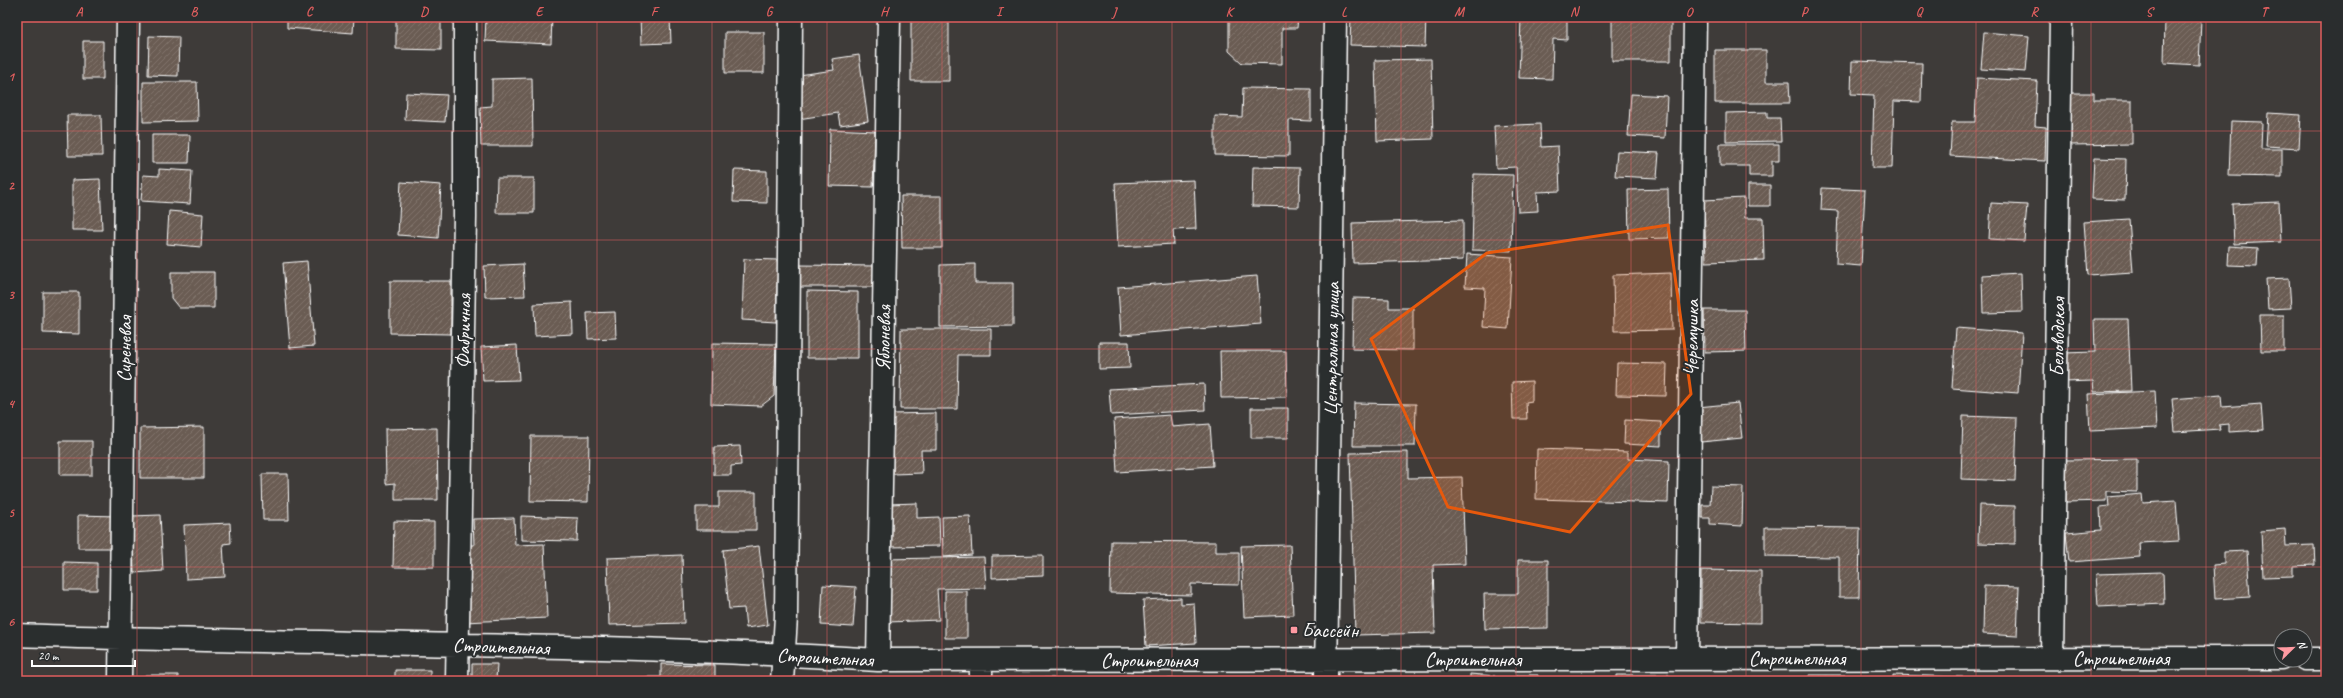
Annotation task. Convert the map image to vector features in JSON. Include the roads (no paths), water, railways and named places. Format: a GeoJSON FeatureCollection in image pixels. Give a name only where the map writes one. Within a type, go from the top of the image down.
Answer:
{"type":"FeatureCollection","features":[{"type":"Feature","properties":{"kind":"street","name":"Сиреневая"},"geometry":{"type":"LineString","coordinates":[[120,681],[128,17]]}},
{"type":"Feature","properties":{"kind":"street","name":"Фабричная"},"geometry":{"type":"LineString","coordinates":[[456,681],[458,644],[466,17]]}},
{"type":"Feature","properties":{"kind":"street"},"geometry":{"type":"LineString","coordinates":[[782,681],[786,617],[791,17]]}},
{"type":"Feature","properties":{"kind":"street","name":"Яблоневая"},"geometry":{"type":"LineString","coordinates":[[878,660],[888,17]]}},
{"type":"Feature","properties":{"kind":"street","name":"Центральная улица"},"geometry":{"type":"LineString","coordinates":[[1326,681],[1335,17]]}},
{"type":"Feature","properties":{"kind":"street","name":"Черемушка"},"geometry":{"type":"LineString","coordinates":[[1687,658],[1694,17]]}},
{"type":"Feature","properties":{"kind":"street","name":"Беловодская"},"geometry":{"type":"LineString","coordinates":[[2052,658],[2062,17]]}},
{"type":"Feature","properties":{"kind":"street","name":"Строительная"},"geometry":{"type":"LineString","coordinates":[[17,635],[120,639],[458,644],[783,654],[878,660],[981,670],[1327,659],[2273,658]]}},
{"type":"Feature","properties":{"kind":"street"},"geometry":{"type":"LineString","coordinates":[[2313,658],[2326,659]]}},
{"type":"Feature","properties":{"kind":"place","name":"Бассейн"},"geometry":{"type":"Point","coordinates":[1294,630]}}]}
